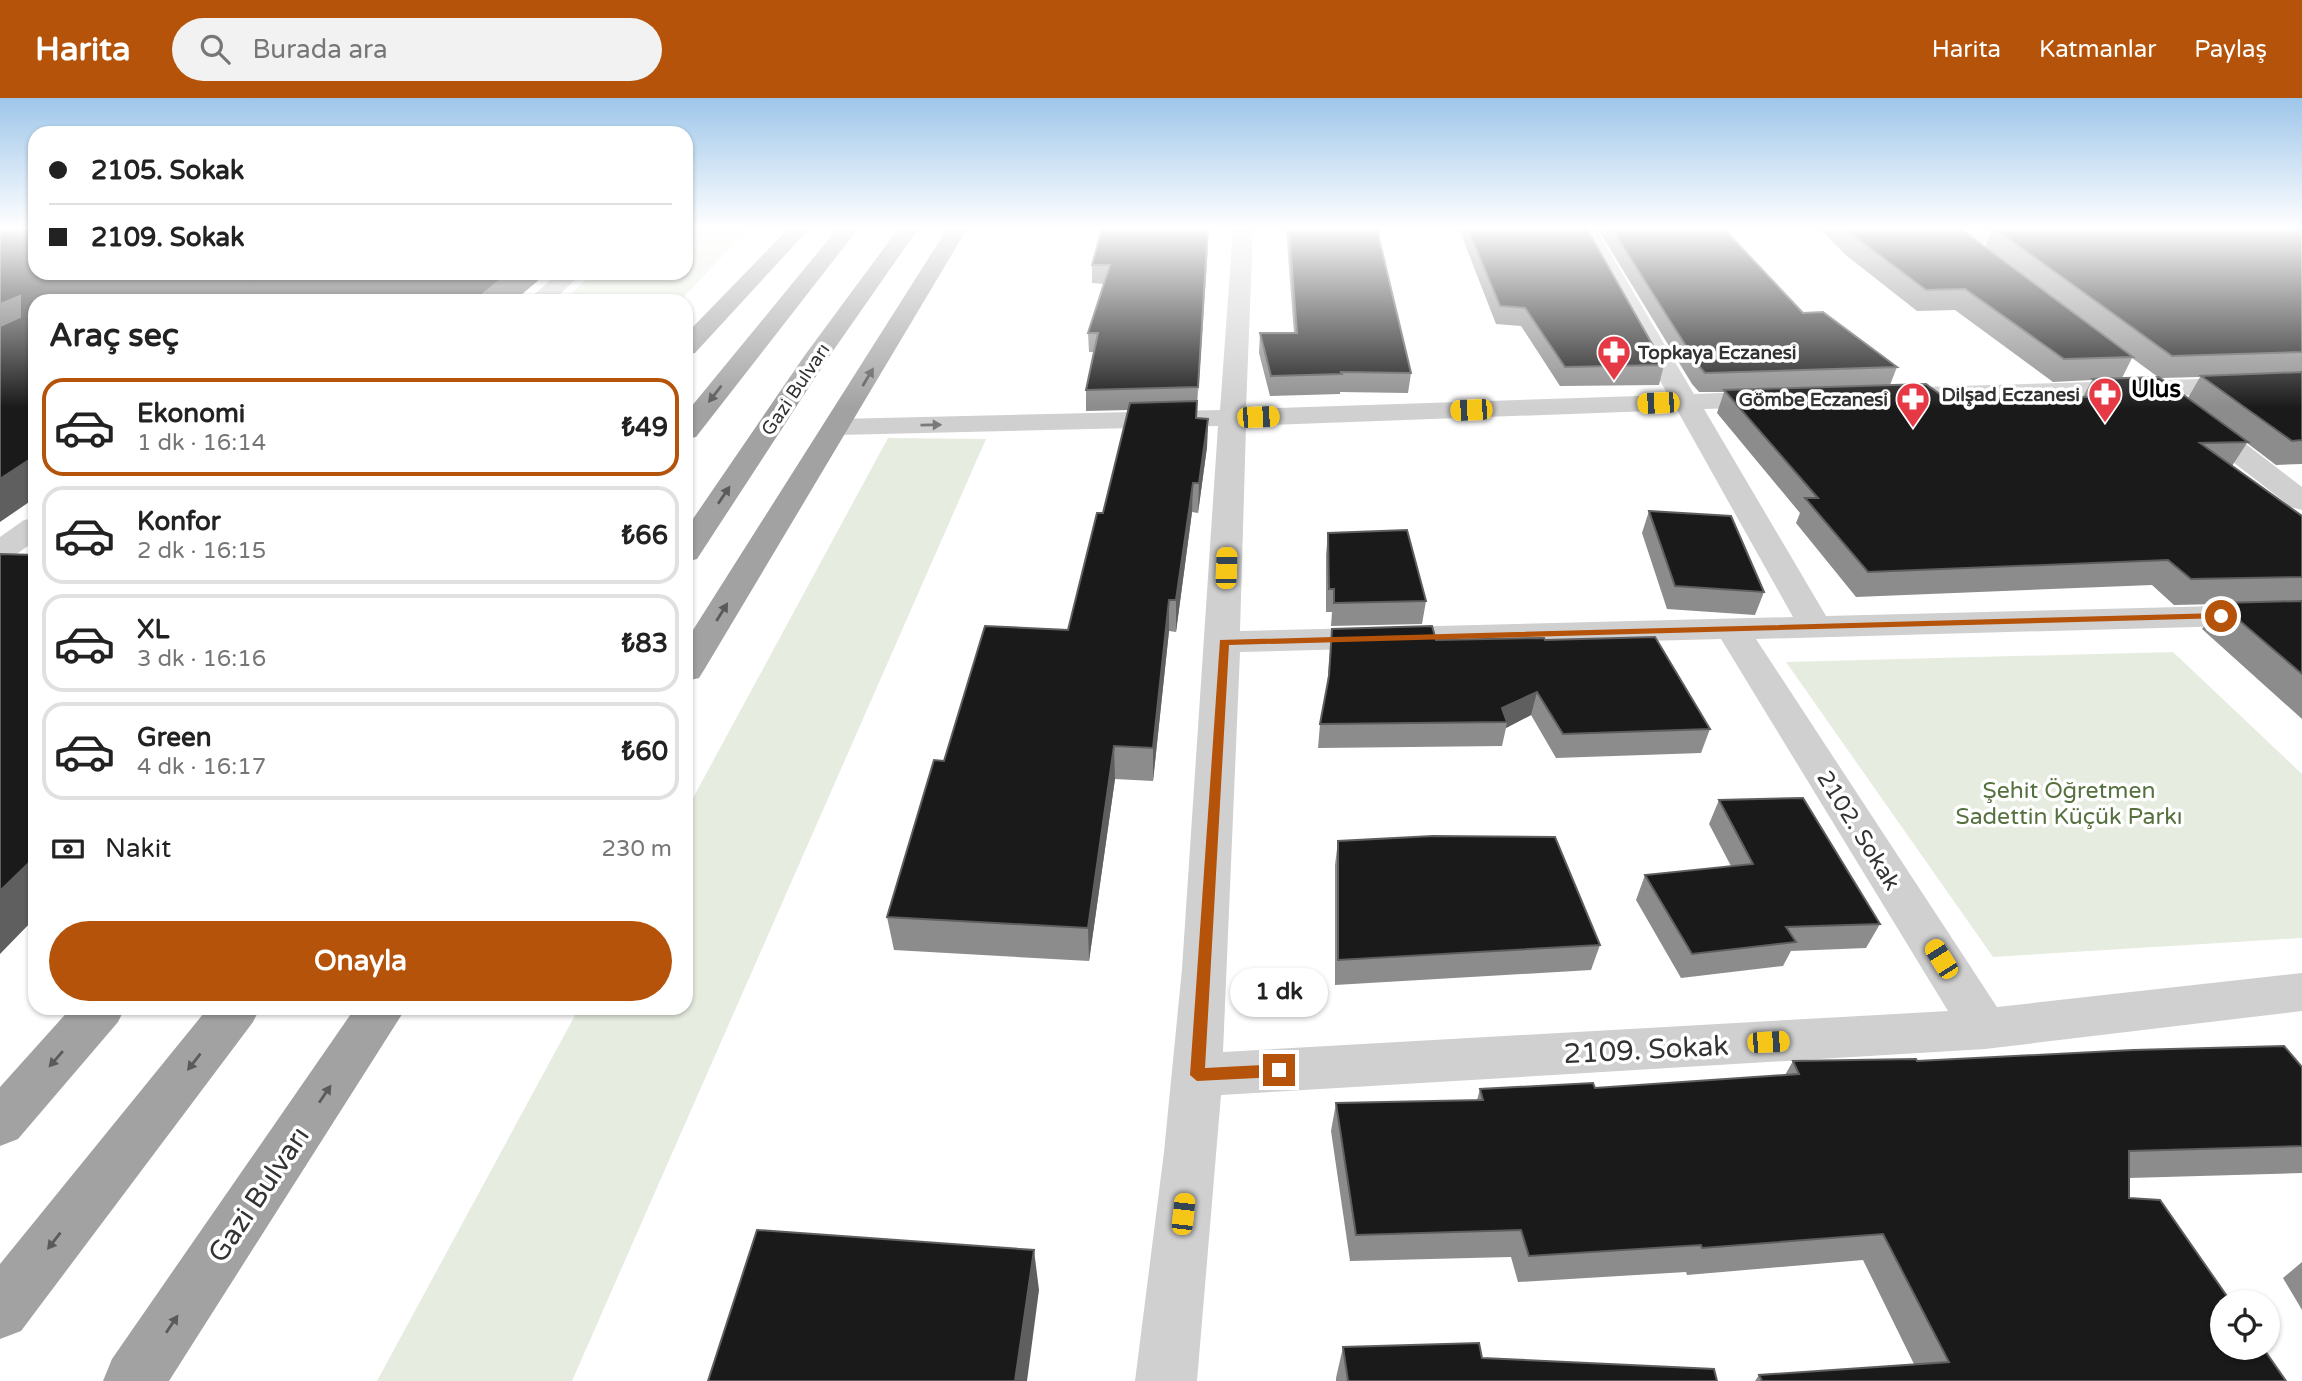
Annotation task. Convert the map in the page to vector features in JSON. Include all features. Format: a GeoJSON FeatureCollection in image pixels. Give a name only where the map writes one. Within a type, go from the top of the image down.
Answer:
{"type":"FeatureCollection","features":[{"type":"Feature","properties":{"kind":"highway"},"geometry":{"type":"LineString","coordinates":[[693,341],[742,289]]}},
{"type":"Feature","properties":{"kind":"highway"},"geometry":{"type":"LineString","coordinates":[[693,422],[799,289]]}},
{"type":"Feature","properties":{"kind":"highway","name":"Gazi Bulvarı"},"geometry":{"type":"LineString","coordinates":[[693,542],[814,360],[865,289]]}},
{"type":"Feature","properties":{"kind":"highway"},"geometry":{"type":"LineString","coordinates":[[693,659],[921,289]]}},
{"type":"Feature","properties":{"kind":"highway"},"geometry":{"type":"LineString","coordinates":[[0,1124],[95,1015]]}},
{"type":"Feature","properties":{"kind":"highway"},"geometry":{"type":"LineString","coordinates":[[0,1310],[231,1015]]}},
{"type":"Feature","properties":{"kind":"highway","name":"Gazi Bulvarı"},"geometry":{"type":"LineString","coordinates":[[134,1381],[377,1015]]}},
{"type":"Feature","properties":{"kind":"street"},"geometry":{"type":"LineString","coordinates":[[1166,1381],[1197,1075],[1224,642],[1231,418],[1239,289]]}},
{"type":"Feature","properties":{"kind":"street"},"geometry":{"type":"LineString","coordinates":[[1620,289],[1815,626]]}},
{"type":"Feature","properties":{"kind":"street"},"geometry":{"type":"LineString","coordinates":[[2122,363],[2302,501]]}},
{"type":"Feature","properties":{"kind":"street"},"geometry":{"type":"LineString","coordinates":[[1864,397],[2302,384]]}},
{"type":"Feature","properties":{"kind":"street"},"geometry":{"type":"LineString","coordinates":[[838,427],[1231,418],[1795,399]]}},
{"type":"Feature","properties":{"kind":"street"},"geometry":{"type":"LineString","coordinates":[[0,551],[28,532]]}},
{"type":"Feature","properties":{"kind":"street"},"geometry":{"type":"LineString","coordinates":[[1224,642],[2302,614]]}},
{"type":"Feature","properties":{"kind":"street","name":"2102. Sokak"},"geometry":{"type":"LineString","coordinates":[[1733,630],[1985,1029]]}},
{"type":"Feature","properties":{"kind":"street","name":"2109. Sokak"},"geometry":{"type":"LineString","coordinates":[[1197,1075],[1985,1029],[2296,1001]]}},
{"type":"Feature","properties":{"kind":"green space"},"geometry":{"type":"Polygon","coordinates":[[[576,289],[691,289],[687,294],[571,294],[576,289]]]}},
{"type":"Feature","properties":{"kind":"green space"},"geometry":{"type":"Polygon","coordinates":[[[888,438],[986,439],[572,1381],[377,1381],[575,1015],[693,1015],[693,798],[888,438]]]}},
{"type":"Feature","properties":{"kind":"green space","name":"Şehit Öğretmen Sadettin Küçük Parkı"},"geometry":{"type":"Polygon","coordinates":[[[2173,652],[2302,774],[2302,938],[1993,957],[1786,662],[2173,652]]]}},
{"type":"Feature","properties":{"kind":"building"},"geometry":{"type":"Polygon","coordinates":[[[0,289],[489,289],[483,294],[28,294],[28,461],[0,479],[0,326],[20,317],[20,296],[0,304],[0,289]]]}},
{"type":"Feature","properties":{"kind":"building"},"geometry":{"type":"Polygon","coordinates":[[[1102,289],[1204,289],[1198,387],[1086,390],[1098,333],[1088,333],[1102,289]]]}},
{"type":"Feature","properties":{"kind":"building"},"geometry":{"type":"Polygon","coordinates":[[[1294,289],[1391,289],[1411,373],[1341,372],[1342,374],[1271,376],[1260,333],[1297,333],[1294,289]]]}},
{"type":"Feature","properties":{"kind":"building"},"geometry":{"type":"Polygon","coordinates":[[[1493,289],[1621,289],[1664,365],[1565,367],[1525,308],[1500,306],[1493,289]]]}},
{"type":"Feature","properties":{"kind":"building"},"geometry":{"type":"Polygon","coordinates":[[[1650,289],[1780,289],[1803,313],[1823,312],[1897,367],[1705,373],[1650,289]]]}},
{"type":"Feature","properties":{"kind":"building"},"geometry":{"type":"Polygon","coordinates":[[[1924,289],[2041,289],[2133,357],[2064,359],[1965,289],[1924,289]]]}},
{"type":"Feature","properties":{"kind":"building"},"geometry":{"type":"Polygon","coordinates":[[[2078,289],[2302,289],[2302,352],[2172,356],[2078,289]]]}},
{"type":"Feature","properties":{"kind":"building"},"geometry":{"type":"Polygon","coordinates":[[[2302,372],[2302,440],[2292,441],[2201,376],[2302,372]]]}},
{"type":"Feature","properties":{"kind":"building"},"geometry":{"type":"Polygon","coordinates":[[[2159,377],[2248,442],[2200,443],[2302,516],[2302,577],[2191,579],[2168,560],[1868,572],[1805,498],[1818,498],[1724,390],[1926,384],[1948,400],[2084,397],[2117,396],[2093,379],[2159,377]]]}},
{"type":"Feature","properties":{"kind":"building"},"geometry":{"type":"Polygon","coordinates":[[[1197,401],[1196,418],[1208,419],[1199,483],[1193,483],[1176,600],[1169,600],[1153,748],[1114,746],[1088,928],[887,917],[934,760],[944,761],[985,626],[1068,630],[1097,513],[1103,513],[1130,403],[1197,401]]]}},
{"type":"Feature","properties":{"kind":"building"},"geometry":{"type":"Polygon","coordinates":[[[1649,511],[1731,516],[1764,592],[1675,586],[1649,511]]]}},
{"type":"Feature","properties":{"kind":"building"},"geometry":{"type":"Polygon","coordinates":[[[1407,530],[1426,601],[1334,603],[1334,589],[1329,589],[1328,533],[1407,530]]]}},
{"type":"Feature","properties":{"kind":"building"},"geometry":{"type":"Polygon","coordinates":[[[0,554],[28,555],[28,864],[0,891],[0,554]]]}},
{"type":"Feature","properties":{"kind":"building"},"geometry":{"type":"Polygon","coordinates":[[[2302,601],[2302,674],[2219,603],[2302,601]]]}},
{"type":"Feature","properties":{"kind":"building"},"geometry":{"type":"Polygon","coordinates":[[[1432,626],[1436,640],[1655,637],[1710,729],[1563,734],[1537,692],[1502,708],[1507,722],[1320,724],[1329,676],[1332,629],[1432,626]]]}},
{"type":"Feature","properties":{"kind":"building"},"geometry":{"type":"Polygon","coordinates":[[[1803,798],[1880,924],[1786,927],[1796,942],[1692,954],[1645,875],[1753,864],[1719,800],[1803,798]]]}},
{"type":"Feature","properties":{"kind":"building"},"geometry":{"type":"Polygon","coordinates":[[[1433,836],[1555,837],[1600,945],[1338,960],[1338,841],[1433,836]]]}},
{"type":"Feature","properties":{"kind":"building"},"geometry":{"type":"Polygon","coordinates":[[[2284,1046],[2302,1067],[2302,1146],[2129,1151],[2129,1198],[2160,1200],[2223,1290],[2210,1290],[2210,1360],[2271,1360],[2286,1381],[1762,1381],[1759,1375],[1949,1362],[1883,1234],[1702,1248],[1701,1245],[1529,1256],[1521,1230],[1356,1235],[1336,1103],[1483,1100],[1480,1089],[1593,1083],[1595,1088],[1799,1074],[1793,1061],[1917,1061],[2133,1050],[2284,1046]]]}},
{"type":"Feature","properties":{"kind":"building"},"geometry":{"type":"Polygon","coordinates":[[[757,1230],[1034,1250],[1015,1381],[708,1381],[757,1230]]]}},
{"type":"Feature","properties":{"kind":"building"},"geometry":{"type":"Polygon","coordinates":[[[1479,1343],[1482,1358],[1714,1369],[1717,1381],[1348,1381],[1343,1347],[1479,1343]]]}},
{"type":"Feature","properties":{"kind":"place","name":"Topkaya Eczanesi"},"geometry":{"type":"Point","coordinates":[1614,382]}},
{"type":"Feature","properties":{"kind":"place","name":"Dilşad Eczanesi"},"geometry":{"type":"Point","coordinates":[2105,424]}},
{"type":"Feature","properties":{"kind":"place","name":"Gömbe Eczanesi"},"geometry":{"type":"Point","coordinates":[1913,429]}},
{"type":"Feature","properties":{"kind":"district","name":"Ulus"},"geometry":{"type":"Point","coordinates":[2156,389]}},
{"type":"Feature","properties":{"kind":"route"},"geometry":{"type":"LineString","coordinates":[[1279,1070],[1197,1075],[1224,642],[2221,616]]}}]}
